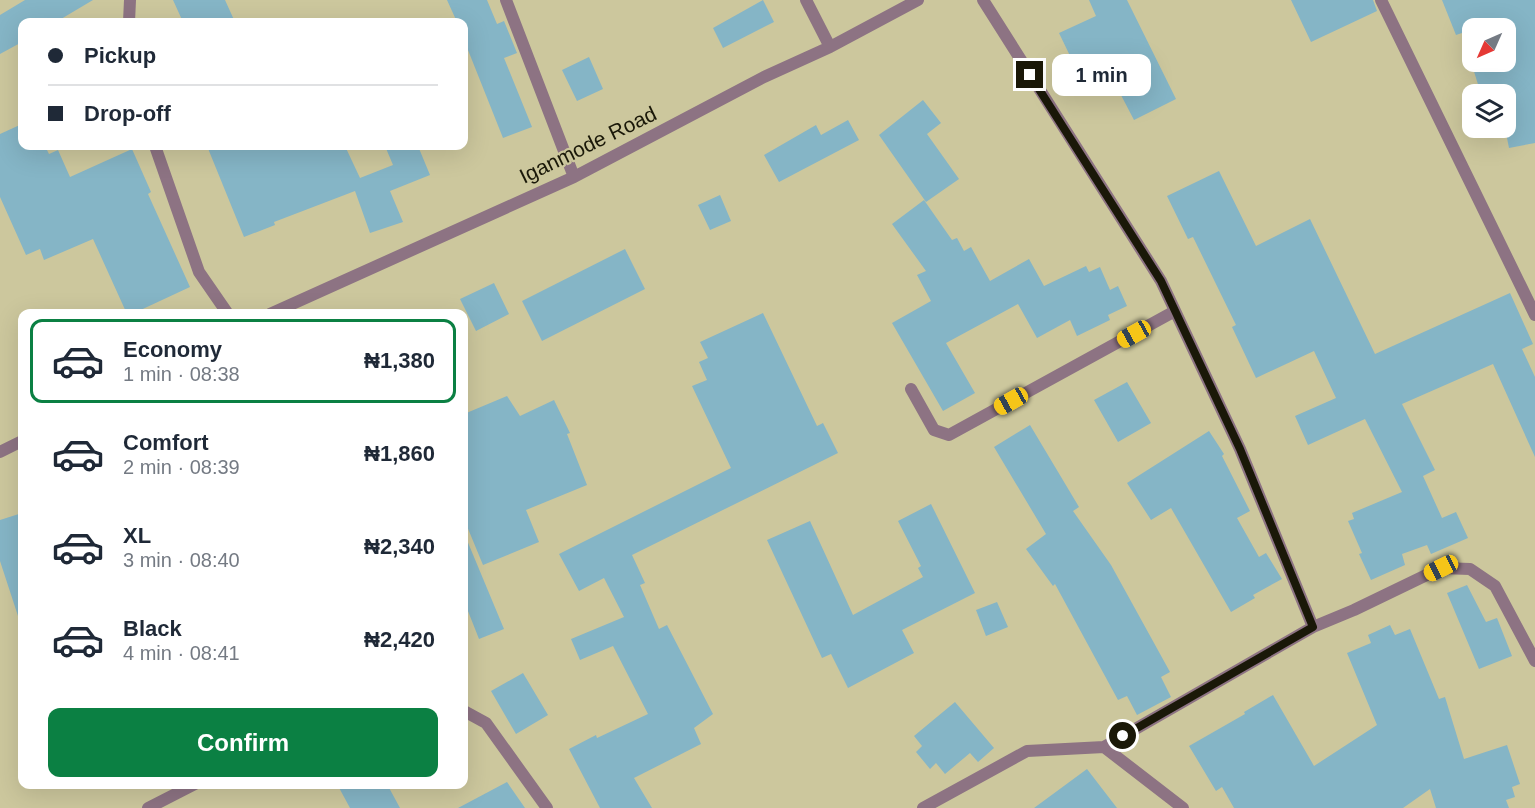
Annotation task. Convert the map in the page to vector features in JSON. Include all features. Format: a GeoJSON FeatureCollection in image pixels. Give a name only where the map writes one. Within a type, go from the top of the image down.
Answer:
{"type":"FeatureCollection","features":[{"type":"Feature","properties":{"kind":"street"},"geometry":{"type":"LineString","coordinates":[[129,18],[130,0]]}},
{"type":"Feature","properties":{"kind":"street"},"geometry":{"type":"LineString","coordinates":[[506,0],[574,177]]}},
{"type":"Feature","properties":{"kind":"street"},"geometry":{"type":"LineString","coordinates":[[806,0],[830,47]]}},
{"type":"Feature","properties":{"kind":"street","name":"Iganmode Road"},"geometry":{"type":"LineString","coordinates":[[281,309],[574,177],[764,77],[830,47],[918,0]]}},
{"type":"Feature","properties":{"kind":"street"},"geometry":{"type":"LineString","coordinates":[[983,0],[1161,281],[1240,449],[1313,627]]}},
{"type":"Feature","properties":{"kind":"street"},"geometry":{"type":"LineString","coordinates":[[1381,0],[1535,315]]}},
{"type":"Feature","properties":{"kind":"street"},"geometry":{"type":"LineString","coordinates":[[156,150],[199,272],[225,309]]}},
{"type":"Feature","properties":{"kind":"street"},"geometry":{"type":"LineString","coordinates":[[911,389],[934,430],[949,435],[1175,311]]}},
{"type":"Feature","properties":{"kind":"street"},"geometry":{"type":"LineString","coordinates":[[0,452],[18,443]]}},
{"type":"Feature","properties":{"kind":"street"},"geometry":{"type":"LineString","coordinates":[[923,808],[1027,751],[1104,747],[1313,627],[1441,568],[1470,569],[1495,586],[1535,661]]}},
{"type":"Feature","properties":{"kind":"street"},"geometry":{"type":"LineString","coordinates":[[468,713],[486,723],[547,808]]}},
{"type":"Feature","properties":{"kind":"street"},"geometry":{"type":"LineString","coordinates":[[1104,747],[1183,808]]}},
{"type":"Feature","properties":{"kind":"street"},"geometry":{"type":"LineString","coordinates":[[148,808],[185,789]]}},
{"type":"Feature","properties":{"kind":"building"},"geometry":{"type":"Polygon","coordinates":[[[25,0],[93,0],[63,18],[18,18],[18,44],[0,54],[0,15],[25,0]]]}},
{"type":"Feature","properties":{"kind":"building"},"geometry":{"type":"Polygon","coordinates":[[[173,0],[225,0],[233,18],[181,18],[173,0]]]}},
{"type":"Feature","properties":{"kind":"building"},"geometry":{"type":"Polygon","coordinates":[[[447,0],[487,0],[497,24],[504,21],[517,53],[504,58],[532,127],[503,138],[468,50],[468,18],[455,18],[447,0]]]}},
{"type":"Feature","properties":{"kind":"building"},"geometry":{"type":"Polygon","coordinates":[[[763,0],[774,22],[723,48],[713,28],[763,0]]]}},
{"type":"Feature","properties":{"kind":"building"},"geometry":{"type":"Polygon","coordinates":[[[1089,0],[1127,0],[1176,99],[1134,120],[1110,74],[1085,87],[1059,33],[1096,16],[1089,0]]]}},
{"type":"Feature","properties":{"kind":"building"},"geometry":{"type":"Polygon","coordinates":[[[1291,0],[1373,0],[1377,11],[1311,42],[1291,0]]]}},
{"type":"Feature","properties":{"kind":"building"},"geometry":{"type":"Polygon","coordinates":[[[1442,0],[1535,0],[1535,143],[1509,148],[1507,138],[1516,138],[1516,84],[1478,84],[1474,72],[1516,72],[1516,18],[1462,18],[1462,33],[1456,35],[1442,0]]]}},
{"type":"Feature","properties":{"kind":"building"},"geometry":{"type":"Polygon","coordinates":[[[589,57],[603,89],[577,101],[562,70],[589,57]]]}},
{"type":"Feature","properties":{"kind":"building"},"geometry":{"type":"Polygon","coordinates":[[[923,100],[941,123],[927,134],[959,179],[926,202],[879,135],[923,100]]]}},
{"type":"Feature","properties":{"kind":"building"},"geometry":{"type":"Polygon","coordinates":[[[848,120],[859,140],[779,182],[764,155],[816,125],[821,135],[848,120]]]}},
{"type":"Feature","properties":{"kind":"building"},"geometry":{"type":"Polygon","coordinates":[[[18,126],[18,150],[47,150],[49,154],[58,150],[70,177],[132,150],[151,192],[148,194],[190,287],[143,309],[125,309],[93,239],[44,260],[40,249],[26,255],[0,197],[0,134],[18,126]]]}},
{"type":"Feature","properties":{"kind":"building"},"geometry":{"type":"Polygon","coordinates":[[[209,150],[347,150],[360,178],[393,165],[387,150],[420,150],[430,175],[390,191],[403,222],[370,233],[355,191],[274,222],[275,225],[244,237],[209,150]]]}},
{"type":"Feature","properties":{"kind":"building"},"geometry":{"type":"Polygon","coordinates":[[[1219,171],[1256,246],[1310,219],[1375,354],[1510,293],[1533,344],[1522,349],[1535,377],[1535,457],[1493,364],[1402,404],[1435,470],[1423,476],[1442,518],[1456,512],[1468,538],[1431,554],[1427,545],[1402,554],[1405,565],[1371,580],[1348,521],[1354,519],[1352,513],[1402,492],[1365,419],[1308,445],[1295,416],[1336,398],[1314,351],[1256,378],[1232,327],[1236,325],[1193,237],[1188,239],[1167,196],[1219,171]]]}},
{"type":"Feature","properties":{"kind":"building"},"geometry":{"type":"Polygon","coordinates":[[[720,195],[731,221],[710,230],[698,205],[720,195]]]}},
{"type":"Feature","properties":{"kind":"building"},"geometry":{"type":"Polygon","coordinates":[[[924,200],[952,240],[957,238],[964,251],[971,247],[990,281],[1029,259],[1044,286],[1086,266],[1089,272],[1100,267],[1110,290],[1118,286],[1127,306],[1108,315],[1110,320],[1077,336],[1070,320],[1037,338],[1018,304],[946,343],[975,393],[943,411],[892,323],[931,301],[917,275],[926,271],[892,224],[924,200]]]}},
{"type":"Feature","properties":{"kind":"building"},"geometry":{"type":"Polygon","coordinates":[[[625,249],[645,289],[542,341],[522,301],[625,249]]]}},
{"type":"Feature","properties":{"kind":"building"},"geometry":{"type":"Polygon","coordinates":[[[494,283],[509,314],[476,331],[468,315],[468,309],[465,309],[460,299],[494,283]]]}},
{"type":"Feature","properties":{"kind":"building"},"geometry":{"type":"Polygon","coordinates":[[[763,313],[817,426],[823,423],[838,453],[632,555],[645,583],[640,585],[659,629],[667,625],[713,714],[694,728],[701,744],[634,778],[652,808],[600,808],[569,749],[596,735],[597,738],[648,714],[613,646],[580,660],[571,639],[624,617],[604,578],[579,591],[559,554],[731,468],[692,386],[707,380],[699,362],[708,358],[700,342],[763,313]]]}},
{"type":"Feature","properties":{"kind":"building"},"geometry":{"type":"Polygon","coordinates":[[[1127,382],[1151,423],[1118,442],[1094,400],[1127,382]]]}},
{"type":"Feature","properties":{"kind":"building"},"geometry":{"type":"Polygon","coordinates":[[[507,396],[520,416],[554,400],[570,433],[567,434],[587,485],[526,510],[539,542],[483,565],[468,529],[468,412],[507,396]]]}},
{"type":"Feature","properties":{"kind":"building"},"geometry":{"type":"Polygon","coordinates":[[[1030,425],[1079,507],[1073,511],[1111,565],[1170,672],[1161,677],[1171,697],[1137,715],[1127,696],[1118,700],[1055,584],[1053,586],[1026,549],[1046,534],[994,447],[1030,425]]]}},
{"type":"Feature","properties":{"kind":"building"},"geometry":{"type":"Polygon","coordinates":[[[1209,431],[1224,454],[1222,456],[1250,511],[1237,518],[1259,557],[1266,553],[1282,579],[1253,595],[1255,598],[1231,612],[1171,508],[1151,520],[1127,483],[1209,431]]]}},
{"type":"Feature","properties":{"kind":"building"},"geometry":{"type":"Polygon","coordinates":[[[931,504],[975,593],[902,630],[914,653],[848,688],[831,654],[822,658],[767,540],[810,521],[853,615],[923,577],[918,568],[921,566],[898,521],[931,504]]]}},
{"type":"Feature","properties":{"kind":"building"},"geometry":{"type":"Polygon","coordinates":[[[18,514],[18,616],[0,561],[0,520],[18,514]]]}},
{"type":"Feature","properties":{"kind":"building"},"geometry":{"type":"Polygon","coordinates":[[[468,543],[504,629],[479,639],[468,611],[468,543]]]}},
{"type":"Feature","properties":{"kind":"building"},"geometry":{"type":"Polygon","coordinates":[[[1467,585],[1486,622],[1497,618],[1512,656],[1479,669],[1447,593],[1467,585]]]}},
{"type":"Feature","properties":{"kind":"building"},"geometry":{"type":"Polygon","coordinates":[[[997,602],[1008,627],[986,636],[976,610],[997,602]]]}},
{"type":"Feature","properties":{"kind":"building"},"geometry":{"type":"Polygon","coordinates":[[[1390,625],[1395,635],[1410,629],[1439,699],[1445,697],[1464,759],[1507,745],[1520,784],[1512,787],[1515,797],[1506,800],[1509,808],[1436,808],[1430,789],[1403,808],[1234,808],[1222,787],[1216,791],[1189,746],[1273,695],[1314,766],[1377,725],[1347,653],[1371,643],[1368,635],[1390,625]]]}},
{"type":"Feature","properties":{"kind":"building"},"geometry":{"type":"Polygon","coordinates":[[[523,673],[548,715],[516,734],[491,691],[523,673]]]}},
{"type":"Feature","properties":{"kind":"building"},"geometry":{"type":"Polygon","coordinates":[[[955,702],[994,748],[978,762],[970,753],[945,774],[936,763],[930,769],[916,752],[922,746],[914,736],[955,702]]]}},
{"type":"Feature","properties":{"kind":"building"},"geometry":{"type":"Polygon","coordinates":[[[1087,769],[1117,808],[1034,808],[1087,769]]]}},
{"type":"Feature","properties":{"kind":"building"},"geometry":{"type":"Polygon","coordinates":[[[507,782],[525,808],[458,808],[507,782]]]}},
{"type":"Feature","properties":{"kind":"building"},"geometry":{"type":"Polygon","coordinates":[[[340,789],[390,789],[400,808],[350,808],[340,789]]]}},
{"type":"Feature","properties":{"kind":"route"},"geometry":{"type":"LineString","coordinates":[[1030,75],[1161,281],[1240,449],[1313,627],[1123,736]]}}]}
